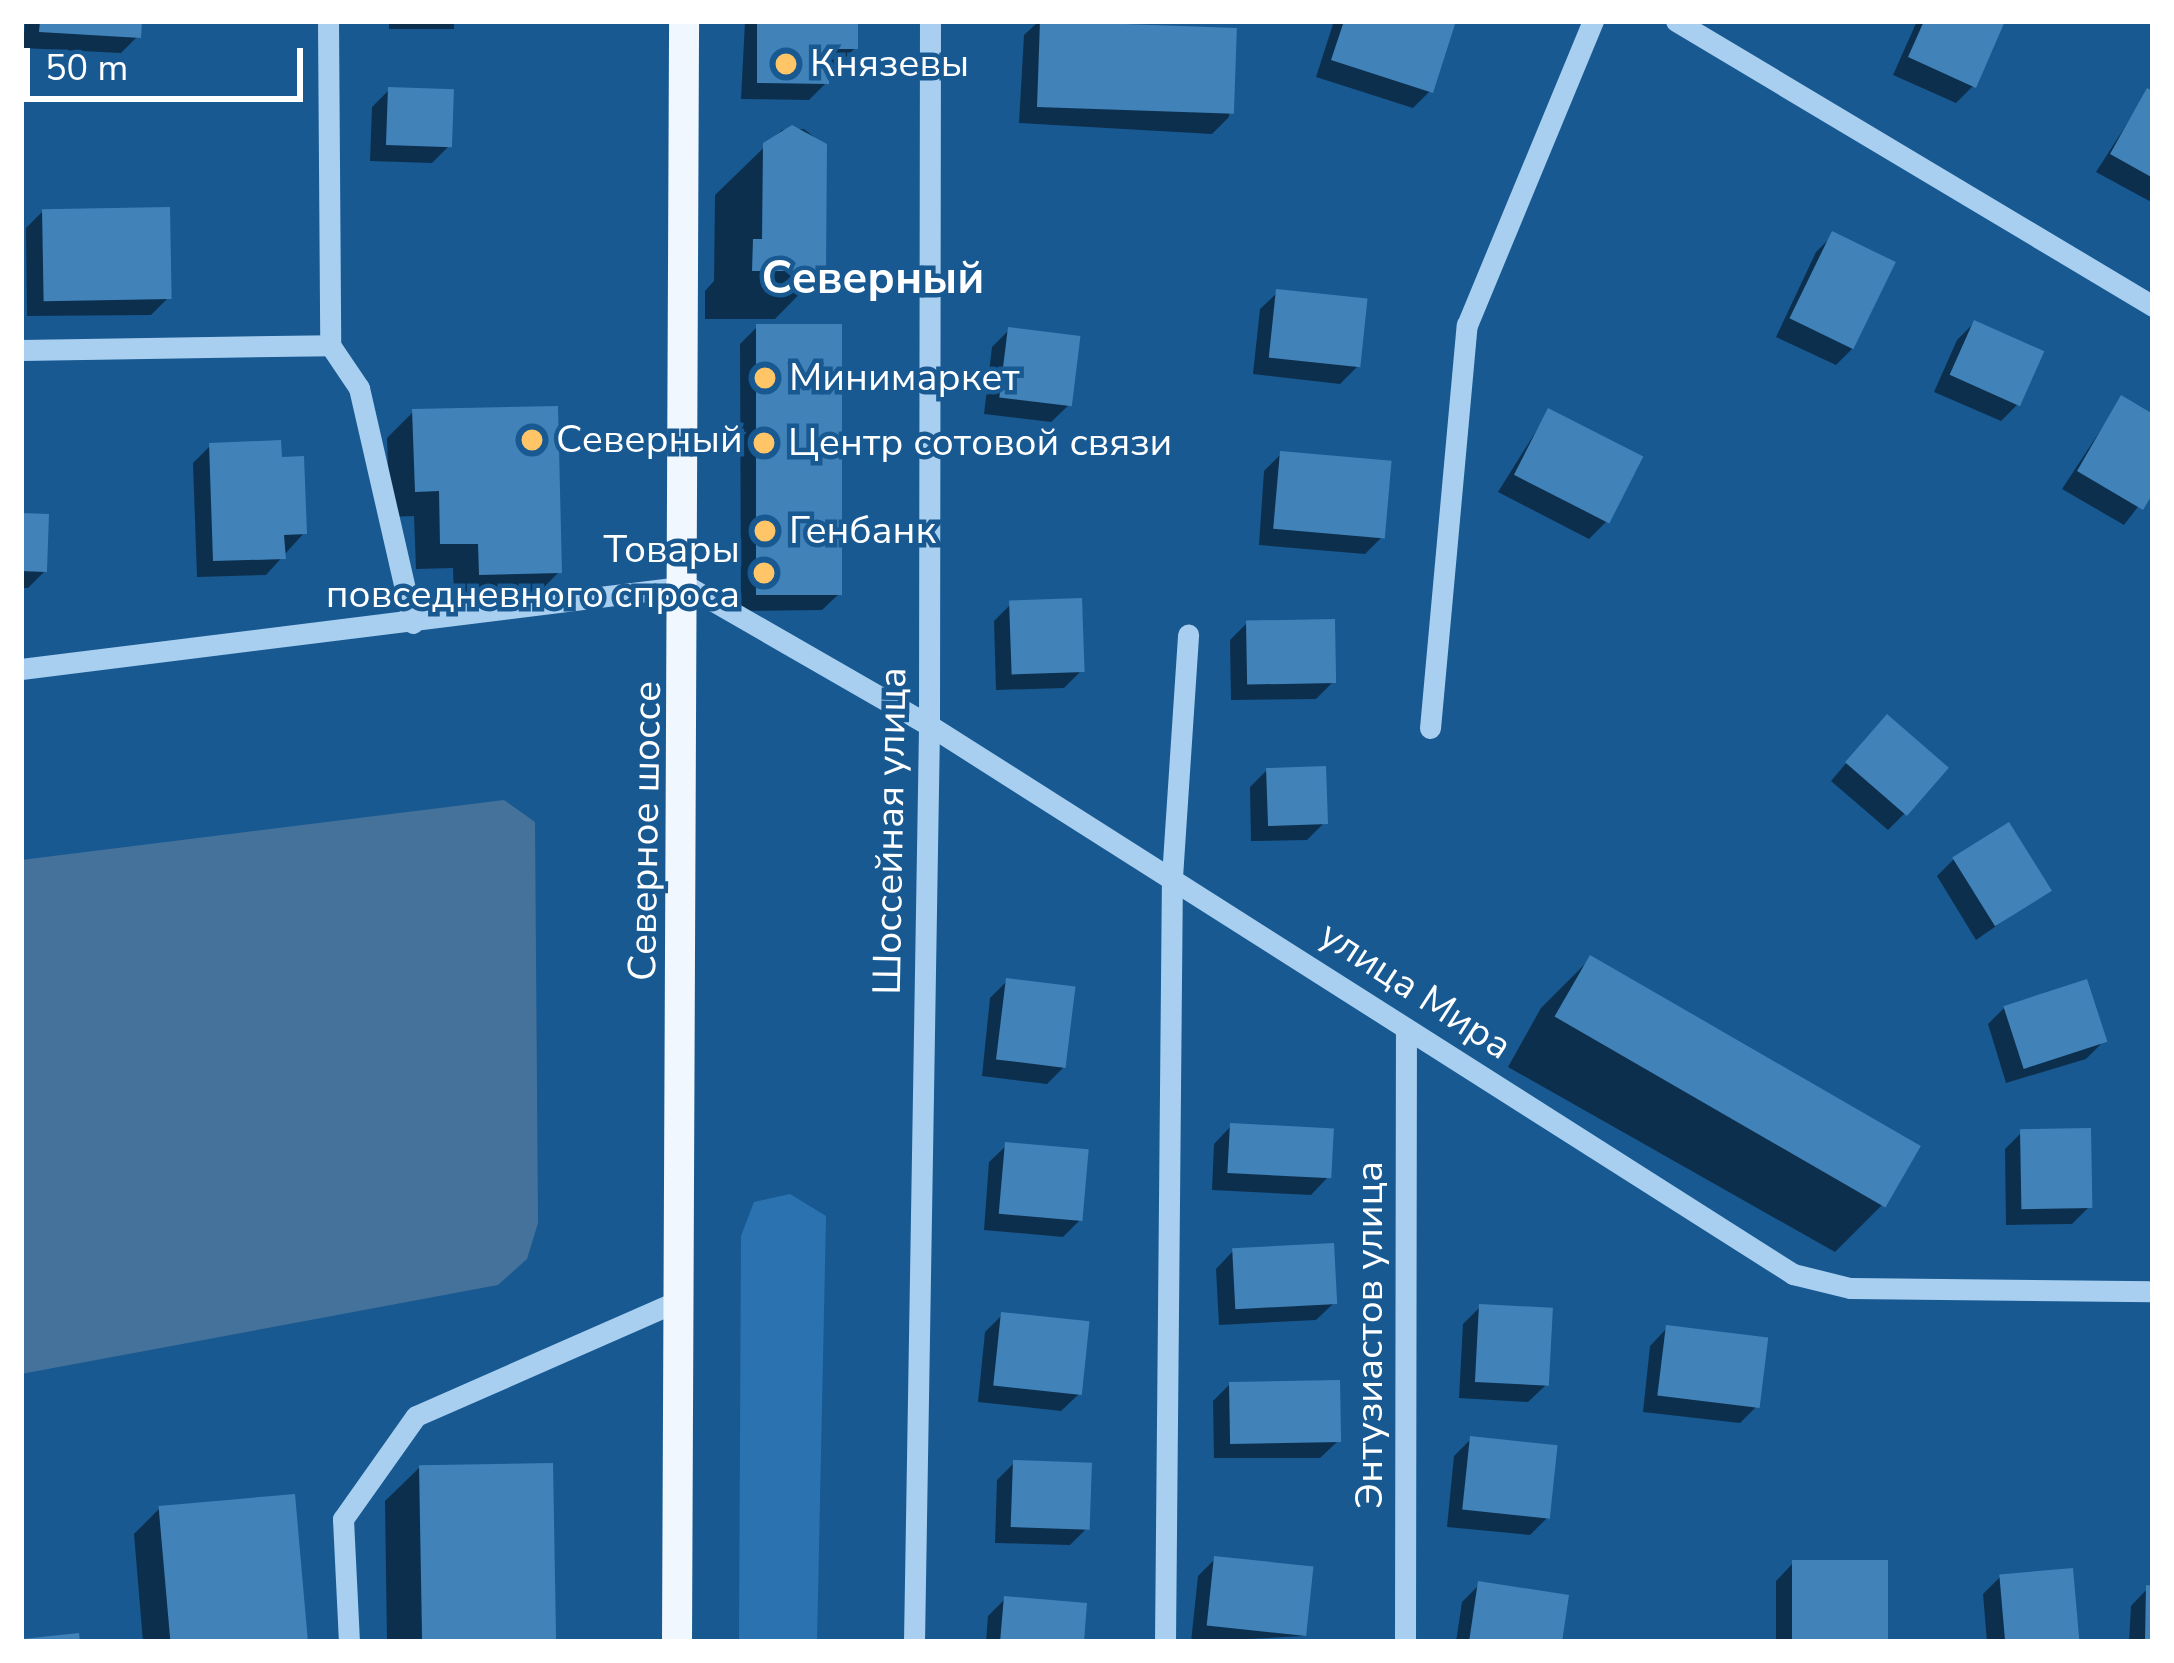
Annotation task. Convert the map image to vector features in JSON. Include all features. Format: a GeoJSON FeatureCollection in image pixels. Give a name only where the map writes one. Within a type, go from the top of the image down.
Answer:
{"type":"FeatureCollection","features":[{"type":"Feature","properties":{"kind":"main road","name":"Северное шоссе"},"geometry":{"type":"LineString","coordinates":[[676,1642],[687,586],[684,21]]}},
{"type":"Feature","properties":{"kind":"street"},"geometry":{"type":"LineString","coordinates":[[328,21],[330,346],[359,388],[413,623]]}},
{"type":"Feature","properties":{"kind":"street","name":"Шоссейная улица"},"geometry":{"type":"LineString","coordinates":[[914,1642],[929,725],[930,21]]}},
{"type":"Feature","properties":{"kind":"street"},"geometry":{"type":"LineString","coordinates":[[1430,728],[1467,325],[1593,21]]}},
{"type":"Feature","properties":{"kind":"street"},"geometry":{"type":"LineString","coordinates":[[1676,21],[2153,305]]}},
{"type":"Feature","properties":{"kind":"street"},"geometry":{"type":"LineString","coordinates":[[21,350],[330,346]]}},
{"type":"Feature","properties":{"kind":"street"},"geometry":{"type":"LineString","coordinates":[[21,669],[687,586]]}},
{"type":"Feature","properties":{"kind":"street","name":"улица Мира"},"geometry":{"type":"LineString","coordinates":[[687,586],[929,725],[1793,1274],[1850,1288],[2153,1292]]}},
{"type":"Feature","properties":{"kind":"street"},"geometry":{"type":"LineString","coordinates":[[1165,1642],[1172,877],[1188,635]]}},
{"type":"Feature","properties":{"kind":"street","name":"Энтузиастов улица"},"geometry":{"type":"LineString","coordinates":[[1405,1642],[1406,1029]]}},
{"type":"Feature","properties":{"kind":"street"},"geometry":{"type":"LineString","coordinates":[[349,1642],[343,1519],[416,1416],[680,1300]]}},
{"type":"Feature","properties":{"kind":"shaded area"},"geometry":{"type":"Polygon","coordinates":[[[504,800],[535,822],[538,1223],[527,1259],[498,1285],[21,1374],[21,860],[504,800]]]}},
{"type":"Feature","properties":{"kind":"shaded area"},"geometry":{"type":"Polygon","coordinates":[[[790,1194],[826,1216],[817,1642],[739,1642],[741,1236],[754,1202],[790,1194]]]}},
{"type":"Feature","properties":{"kind":"building"},"geometry":{"type":"Polygon","coordinates":[[[40,21],[142,21],[141,38],[39,32],[40,21]]]}},
{"type":"Feature","properties":{"kind":"building"},"geometry":{"type":"Polygon","coordinates":[[[757,21],[858,21],[858,49],[830,49],[829,84],[757,83],[757,21]]]}},
{"type":"Feature","properties":{"kind":"building"},"geometry":{"type":"Polygon","coordinates":[[[1040,21],[1237,28],[1234,114],[1037,107],[1040,21]]]}},
{"type":"Feature","properties":{"kind":"building"},"geometry":{"type":"Polygon","coordinates":[[[1344,21],[1456,21],[1433,93],[1331,60],[1344,21]]]}},
{"type":"Feature","properties":{"kind":"building"},"geometry":{"type":"Polygon","coordinates":[[[1924,21],[2005,21],[1976,88],[1908,57],[1924,21]]]}},
{"type":"Feature","properties":{"kind":"building"},"geometry":{"type":"Polygon","coordinates":[[[388,87],[454,89],[452,147],[386,145],[388,87]]]}},
{"type":"Feature","properties":{"kind":"building"},"geometry":{"type":"Polygon","coordinates":[[[2147,88],[2153,91],[2153,178],[2110,154],[2147,88]]]}},
{"type":"Feature","properties":{"kind":"building"},"geometry":{"type":"Polygon","coordinates":[[[792,125],[827,144],[826,271],[752,271],[753,239],[762,239],[763,143],[792,125]]]}},
{"type":"Feature","properties":{"kind":"building"},"geometry":{"type":"Polygon","coordinates":[[[170,207],[172,299],[44,301],[42,209],[170,207]]]}},
{"type":"Feature","properties":{"kind":"building"},"geometry":{"type":"Polygon","coordinates":[[[1832,231],[1896,262],[1853,349],[1789,318],[1832,231]]]}},
{"type":"Feature","properties":{"kind":"building"},"geometry":{"type":"Polygon","coordinates":[[[1276,289],[1367,299],[1360,367],[1269,358],[1276,289]]]}},
{"type":"Feature","properties":{"kind":"building"},"geometry":{"type":"Polygon","coordinates":[[[1974,320],[2044,351],[2020,406],[1950,375],[1974,320]]]}},
{"type":"Feature","properties":{"kind":"building"},"geometry":{"type":"Polygon","coordinates":[[[756,324],[842,324],[842,595],[756,595],[756,324]]]}},
{"type":"Feature","properties":{"kind":"building"},"geometry":{"type":"Polygon","coordinates":[[[1008,327],[1080,336],[1072,406],[999,397],[1008,327]]]}},
{"type":"Feature","properties":{"kind":"building"},"geometry":{"type":"Polygon","coordinates":[[[2121,395],[2153,414],[2153,493],[2143,510],[2077,471],[2121,395]]]}},
{"type":"Feature","properties":{"kind":"building"},"geometry":{"type":"Polygon","coordinates":[[[558,406],[562,573],[479,575],[478,544],[440,544],[439,491],[415,492],[412,409],[558,406]]]}},
{"type":"Feature","properties":{"kind":"building"},"geometry":{"type":"Polygon","coordinates":[[[1548,408],[1643,457],[1609,523],[1514,475],[1548,408]]]}},
{"type":"Feature","properties":{"kind":"building"},"geometry":{"type":"Polygon","coordinates":[[[281,440],[282,457],[304,456],[307,534],[284,535],[286,559],[213,561],[209,443],[281,440]]]}},
{"type":"Feature","properties":{"kind":"building"},"geometry":{"type":"Polygon","coordinates":[[[1280,451],[1392,461],[1385,538],[1273,529],[1280,451]]]}},
{"type":"Feature","properties":{"kind":"building"},"geometry":{"type":"Polygon","coordinates":[[[21,513],[49,514],[47,572],[21,571],[21,513]]]}},
{"type":"Feature","properties":{"kind":"building"},"geometry":{"type":"Polygon","coordinates":[[[1082,598],[1085,672],[1012,675],[1009,601],[1082,598]]]}},
{"type":"Feature","properties":{"kind":"building"},"geometry":{"type":"Polygon","coordinates":[[[1335,619],[1336,683],[1247,685],[1246,621],[1335,619]]]}},
{"type":"Feature","properties":{"kind":"building"},"geometry":{"type":"Polygon","coordinates":[[[1887,714],[1949,768],[1907,816],[1845,762],[1887,714]]]}},
{"type":"Feature","properties":{"kind":"building"},"geometry":{"type":"Polygon","coordinates":[[[1326,766],[1328,824],[1268,826],[1266,768],[1326,766]]]}},
{"type":"Feature","properties":{"kind":"building"},"geometry":{"type":"Polygon","coordinates":[[[2009,822],[2052,891],[1995,926],[1952,858],[2009,822]]]}},
{"type":"Feature","properties":{"kind":"building"},"geometry":{"type":"Polygon","coordinates":[[[1590,955],[1921,1146],[1885,1207],[1554,1016],[1590,955]]]}},
{"type":"Feature","properties":{"kind":"building"},"geometry":{"type":"Polygon","coordinates":[[[1006,978],[1075,987],[1065,1068],[996,1059],[1006,978]]]}},
{"type":"Feature","properties":{"kind":"building"},"geometry":{"type":"Polygon","coordinates":[[[2087,979],[2107,1042],[2024,1069],[2003,1006],[2087,979]]]}},
{"type":"Feature","properties":{"kind":"building"},"geometry":{"type":"Polygon","coordinates":[[[1230,1123],[1334,1128],[1331,1178],[1227,1173],[1230,1123]]]}},
{"type":"Feature","properties":{"kind":"building"},"geometry":{"type":"Polygon","coordinates":[[[2091,1128],[2092,1208],[2021,1209],[2020,1129],[2091,1128]]]}},
{"type":"Feature","properties":{"kind":"building"},"geometry":{"type":"Polygon","coordinates":[[[1005,1142],[1089,1149],[1082,1221],[999,1214],[1005,1142]]]}},
{"type":"Feature","properties":{"kind":"building"},"geometry":{"type":"Polygon","coordinates":[[[1334,1243],[1337,1304],[1235,1309],[1232,1248],[1334,1243]]]}},
{"type":"Feature","properties":{"kind":"building"},"geometry":{"type":"Polygon","coordinates":[[[1479,1304],[1553,1308],[1549,1386],[1475,1382],[1479,1304]]]}},
{"type":"Feature","properties":{"kind":"building"},"geometry":{"type":"Polygon","coordinates":[[[1001,1312],[1090,1321],[1082,1395],[993,1386],[1001,1312]]]}},
{"type":"Feature","properties":{"kind":"building"},"geometry":{"type":"Polygon","coordinates":[[[1666,1325],[1768,1338],[1760,1408],[1657,1395],[1666,1325]]]}},
{"type":"Feature","properties":{"kind":"building"},"geometry":{"type":"Polygon","coordinates":[[[1340,1380],[1341,1442],[1230,1444],[1229,1382],[1340,1380]]]}},
{"type":"Feature","properties":{"kind":"building"},"geometry":{"type":"Polygon","coordinates":[[[1470,1436],[1558,1445],[1550,1519],[1462,1510],[1470,1436]]]}},
{"type":"Feature","properties":{"kind":"building"},"geometry":{"type":"Polygon","coordinates":[[[1013,1460],[1092,1463],[1090,1530],[1011,1527],[1013,1460]]]}},
{"type":"Feature","properties":{"kind":"building"},"geometry":{"type":"Polygon","coordinates":[[[553,1463],[556,1642],[422,1642],[419,1465],[553,1463]]]}},
{"type":"Feature","properties":{"kind":"building"},"geometry":{"type":"Polygon","coordinates":[[[295,1494],[308,1642],[170,1642],[159,1506],[295,1494]]]}},
{"type":"Feature","properties":{"kind":"building"},"geometry":{"type":"Polygon","coordinates":[[[1214,1556],[1313,1566],[1306,1636],[1207,1626],[1214,1556]]]}},
{"type":"Feature","properties":{"kind":"building"},"geometry":{"type":"Polygon","coordinates":[[[1792,1560],[1888,1560],[1888,1642],[1792,1642],[1792,1560]]]}},
{"type":"Feature","properties":{"kind":"building"},"geometry":{"type":"Polygon","coordinates":[[[2073,1568],[2079,1642],[2005,1642],[1999,1574],[2073,1568]]]}},
{"type":"Feature","properties":{"kind":"building"},"geometry":{"type":"Polygon","coordinates":[[[1478,1581],[1569,1595],[1562,1642],[1469,1642],[1478,1581]]]}},
{"type":"Feature","properties":{"kind":"building"},"geometry":{"type":"Polygon","coordinates":[[[2146,1585],[2153,1586],[2153,1642],[2145,1642],[2146,1585]]]}},
{"type":"Feature","properties":{"kind":"building"},"geometry":{"type":"Polygon","coordinates":[[[1004,1596],[1087,1603],[1084,1642],[1000,1642],[1004,1596]]]}},
{"type":"Feature","properties":{"kind":"building"},"geometry":{"type":"Polygon","coordinates":[[[79,1633],[80,1642],[22,1642],[22,1639],[79,1633]]]}},
{"type":"Feature","properties":{"kind":"place","name":"Князевы"},"geometry":{"type":"Point","coordinates":[786,64]}},
{"type":"Feature","properties":{"kind":"place","name":"Минимаркет"},"geometry":{"type":"Point","coordinates":[765,378]}},
{"type":"Feature","properties":{"kind":"place","name":"Северный"},"geometry":{"type":"Point","coordinates":[532,440]}},
{"type":"Feature","properties":{"kind":"place","name":"Центр сотовой связи"},"geometry":{"type":"Point","coordinates":[764,443]}},
{"type":"Feature","properties":{"kind":"place","name":"Генбанк"},"geometry":{"type":"Point","coordinates":[765,531]}},
{"type":"Feature","properties":{"kind":"place","name":"Товары повседневного спроса"},"geometry":{"type":"Point","coordinates":[764,573]}},
{"type":"Feature","properties":{"kind":"district","name":"Северный"},"geometry":{"type":"Point","coordinates":[873,279]}}]}
